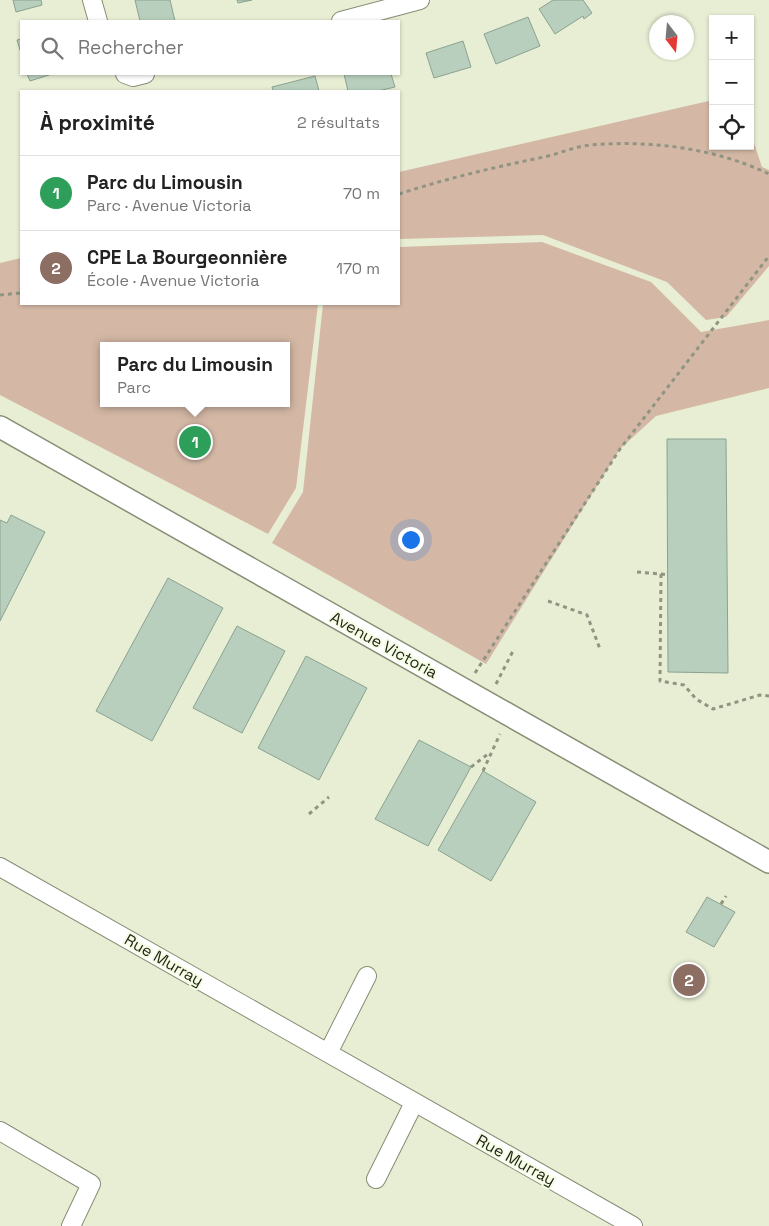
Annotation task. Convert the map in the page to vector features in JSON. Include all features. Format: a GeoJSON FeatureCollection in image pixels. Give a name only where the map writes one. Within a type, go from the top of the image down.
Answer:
{"type":"FeatureCollection","features":[{"type":"Feature","properties":{"kind":"street"},"geometry":{"type":"LineString","coordinates":[[92,0],[98,20]]}},
{"type":"Feature","properties":{"kind":"street"},"geometry":{"type":"LineString","coordinates":[[345,20],[420,0]]}},
{"type":"Feature","properties":{"kind":"street"},"geometry":{"type":"LineString","coordinates":[[128,75],[133,77],[141,75]]}},
{"type":"Feature","properties":{"kind":"street","name":"Avenue Victoria"},"geometry":{"type":"LineString","coordinates":[[0,427],[769,862]]}},
{"type":"Feature","properties":{"kind":"street","name":"Rue Murray"},"geometry":{"type":"LineString","coordinates":[[0,867],[328,1053],[615,1222],[633,1226]]}},
{"type":"Feature","properties":{"kind":"street"},"geometry":{"type":"LineString","coordinates":[[328,1053],[367,976]]}},
{"type":"Feature","properties":{"kind":"street"},"geometry":{"type":"LineString","coordinates":[[376,1179],[414,1103]]}},
{"type":"Feature","properties":{"kind":"street"},"geometry":{"type":"LineString","coordinates":[[0,1131],[91,1184],[71,1226]]}},
{"type":"Feature","properties":{"kind":"path"},"geometry":{"type":"LineString","coordinates":[[400,194],[496,166],[540,158],[589,145],[642,145],[695,149],[749,164],[769,174]]}},
{"type":"Feature","properties":{"kind":"path"},"geometry":{"type":"LineString","coordinates":[[464,690],[620,449],[769,256]]}},
{"type":"Feature","properties":{"kind":"path"},"geometry":{"type":"LineString","coordinates":[[0,295],[20,292]]}},
{"type":"Feature","properties":{"kind":"path"},"geometry":{"type":"LineString","coordinates":[[637,572],[668,575]]}},
{"type":"Feature","properties":{"kind":"path"},"geometry":{"type":"LineString","coordinates":[[661,574],[660,681],[684,685],[696,699],[713,709],[760,695],[769,696]]}},
{"type":"Feature","properties":{"kind":"path"},"geometry":{"type":"LineString","coordinates":[[548,600],[587,615],[600,649]]}},
{"type":"Feature","properties":{"kind":"path"},"geometry":{"type":"LineString","coordinates":[[486,702],[513,651]]}},
{"type":"Feature","properties":{"kind":"path"},"geometry":{"type":"LineString","coordinates":[[483,771],[489,754],[509,716]]}},
{"type":"Feature","properties":{"kind":"path"},"geometry":{"type":"LineString","coordinates":[[471,767],[489,754]]}},
{"type":"Feature","properties":{"kind":"path"},"geometry":{"type":"LineString","coordinates":[[309,814],[329,798]]}},
{"type":"Feature","properties":{"kind":"path"},"geometry":{"type":"LineString","coordinates":[[721,904],[726,896]]}},
{"type":"Feature","properties":{"kind":"shaded area"},"geometry":{"type":"Polygon","coordinates":[[[709,101],[709,150],[754,150],[754,143],[762,167],[769,170],[769,266],[726,317],[706,320],[667,282],[543,235],[400,239],[400,172],[709,101]]]}},
{"type":"Feature","properties":{"kind":"shaded area"},"geometry":{"type":"Polygon","coordinates":[[[542,242],[651,282],[701,332],[769,320],[769,388],[656,416],[620,449],[486,664],[272,543],[303,492],[323,305],[400,305],[400,247],[542,242]]]}},
{"type":"Feature","properties":{"kind":"shaded area"},"geometry":{"type":"Polygon","coordinates":[[[20,258],[20,305],[318,305],[296,488],[268,534],[0,395],[0,263],[20,258]]]}},
{"type":"Feature","properties":{"kind":"building"},"geometry":{"type":"Polygon","coordinates":[[[13,0],[41,0],[42,5],[16,12],[13,0]]]}},
{"type":"Feature","properties":{"kind":"building"},"geometry":{"type":"Polygon","coordinates":[[[135,0],[170,0],[175,20],[140,20],[135,0]]]}},
{"type":"Feature","properties":{"kind":"building"},"geometry":{"type":"Polygon","coordinates":[[[237,0],[252,0],[238,3],[237,0]]]}},
{"type":"Feature","properties":{"kind":"building"},"geometry":{"type":"Polygon","coordinates":[[[553,0],[583,0],[592,13],[584,19],[583,16],[555,34],[539,9],[553,0]]]}},
{"type":"Feature","properties":{"kind":"building"},"geometry":{"type":"Polygon","coordinates":[[[528,17],[540,46],[496,64],[484,34],[528,17]]]}},
{"type":"Feature","properties":{"kind":"building"},"geometry":{"type":"Polygon","coordinates":[[[20,39],[20,50],[17,40],[20,39]]]}},
{"type":"Feature","properties":{"kind":"building"},"geometry":{"type":"Polygon","coordinates":[[[463,41],[471,67],[434,78],[426,53],[463,41]]]}},
{"type":"Feature","properties":{"kind":"building"},"geometry":{"type":"Polygon","coordinates":[[[27,75],[49,75],[30,81],[27,75]]]}},
{"type":"Feature","properties":{"kind":"building"},"geometry":{"type":"Polygon","coordinates":[[[344,75],[391,75],[395,87],[382,90],[348,90],[344,75]]]}},
{"type":"Feature","properties":{"kind":"building"},"geometry":{"type":"Polygon","coordinates":[[[315,76],[319,90],[273,90],[272,87],[315,76]]]}},
{"type":"Feature","properties":{"kind":"building"},"geometry":{"type":"Polygon","coordinates":[[[667,439],[726,439],[728,673],[668,672],[667,439]]]}},
{"type":"Feature","properties":{"kind":"building"},"geometry":{"type":"Polygon","coordinates":[[[11,515],[45,532],[0,621],[0,520],[7,523],[11,515]]]}},
{"type":"Feature","properties":{"kind":"building"},"geometry":{"type":"Polygon","coordinates":[[[168,578],[223,608],[152,741],[96,711],[168,578]]]}},
{"type":"Feature","properties":{"kind":"building"},"geometry":{"type":"Polygon","coordinates":[[[237,626],[285,651],[242,733],[193,708],[237,626]]]}},
{"type":"Feature","properties":{"kind":"building"},"geometry":{"type":"Polygon","coordinates":[[[306,656],[367,688],[319,780],[258,748],[306,656]]]}},
{"type":"Feature","properties":{"kind":"building"},"geometry":{"type":"Polygon","coordinates":[[[419,740],[471,767],[428,846],[375,819],[419,740]]]}},
{"type":"Feature","properties":{"kind":"building"},"geometry":{"type":"Polygon","coordinates":[[[483,771],[536,802],[491,881],[438,850],[483,771]]]}},
{"type":"Feature","properties":{"kind":"building"},"geometry":{"type":"Polygon","coordinates":[[[707,897],[735,912],[714,947],[686,932],[707,897]]]}},
{"type":"Feature","properties":{"kind":"place","name":"Parc du Limousin"},"geometry":{"type":"Point","coordinates":[195,442]}},
{"type":"Feature","properties":{"kind":"place","name":"CPE La Bourgeonnière"},"geometry":{"type":"Point","coordinates":[689,980]}}]}
